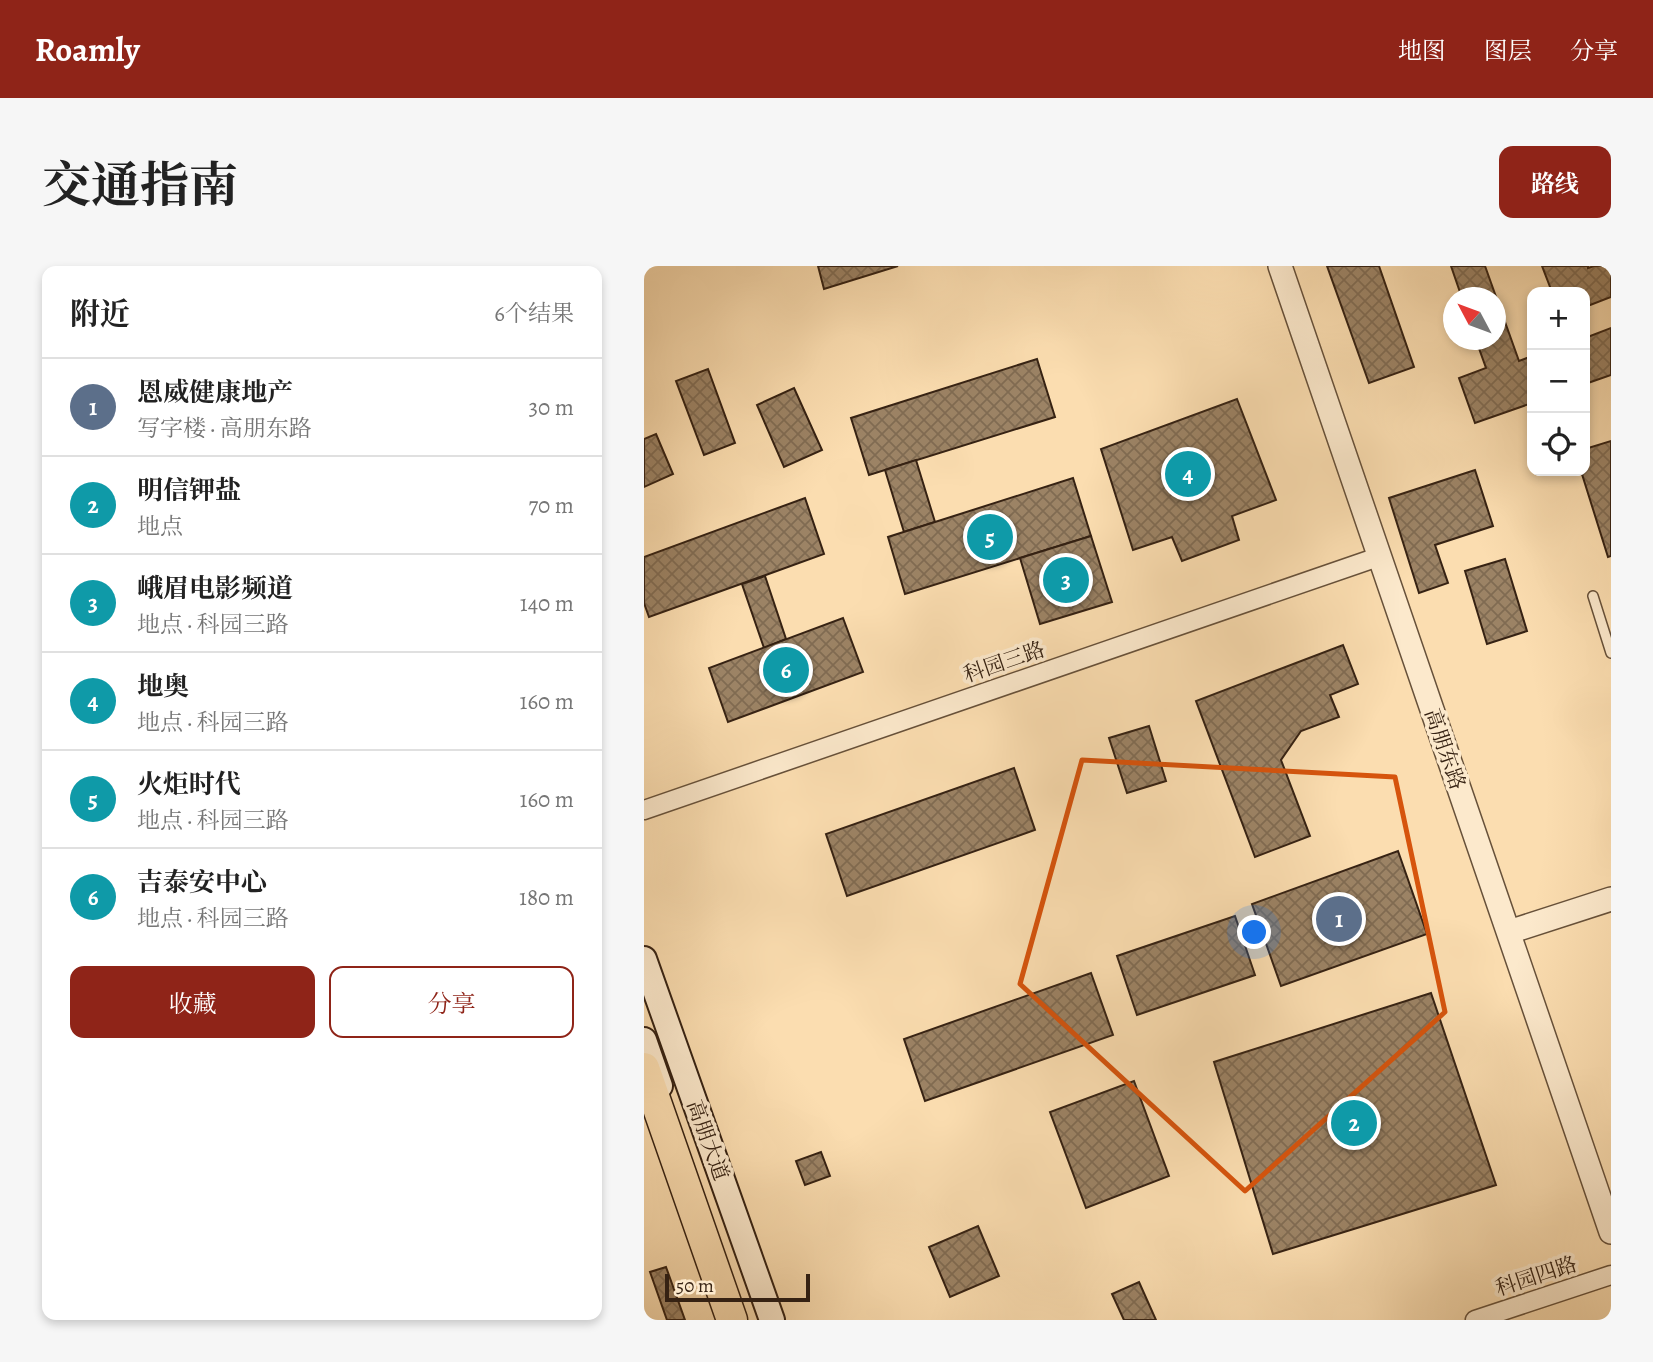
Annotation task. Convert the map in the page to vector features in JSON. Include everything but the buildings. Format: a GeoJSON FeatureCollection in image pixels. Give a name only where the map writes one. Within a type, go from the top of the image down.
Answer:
{"type":"FeatureCollection","features":[{"type":"Feature","properties":{"kind":"highway"},"geometry":{"type":"LineString","coordinates":[[644,1068],[732,1320]]}},
{"type":"Feature","properties":{"kind":"main road","name":"高朋大道"},"geometry":{"type":"LineString","coordinates":[[644,959],[772,1320]]}},
{"type":"Feature","properties":{"kind":"main road","name":"高朋大道"},"geometry":{"type":"LineString","coordinates":[[653,1041],[742,1320]]}},
{"type":"Feature","properties":{"kind":"street","name":"高朋东路"},"geometry":{"type":"LineString","coordinates":[[1280,266],[1611,1232]]}},
{"type":"Feature","properties":{"kind":"street","name":"科园三路"},"geometry":{"type":"LineString","coordinates":[[644,810],[1378,557]]}},
{"type":"Feature","properties":{"kind":"street"},"geometry":{"type":"LineString","coordinates":[[1509,932],[1611,899]]}},
{"type":"Feature","properties":{"kind":"street","name":"科园四路"},"geometry":{"type":"LineString","coordinates":[[1475,1320],[1611,1275]]}},
{"type":"Feature","properties":{"kind":"lane"},"geometry":{"type":"LineString","coordinates":[[1594,596],[1611,653]]}},
{"type":"Feature","properties":{"kind":"lane"},"geometry":{"type":"LineString","coordinates":[[653,1041],[765,1320]]}},
{"type":"Feature","properties":{"kind":"highlighted area"},"geometry":{"type":"Polygon","coordinates":[[[1082,760],[1395,777],[1445,1012],[1245,1191],[1020,984],[1082,760]]]}},
{"type":"Feature","properties":{"kind":"place","name":"地奥"},"geometry":{"type":"Point","coordinates":[1188,474]}},
{"type":"Feature","properties":{"kind":"place","name":"火炬时代"},"geometry":{"type":"Point","coordinates":[990,537]}},
{"type":"Feature","properties":{"kind":"place","name":"峨眉电影频道"},"geometry":{"type":"Point","coordinates":[1066,580]}},
{"type":"Feature","properties":{"kind":"place","name":"吉泰安中心"},"geometry":{"type":"Point","coordinates":[786,670]}},
{"type":"Feature","properties":{"kind":"place","name":"恩威健康地产"},"geometry":{"type":"Point","coordinates":[1339,919]}},
{"type":"Feature","properties":{"kind":"place","name":"明信钾盐"},"geometry":{"type":"Point","coordinates":[1354,1123]}}]}
